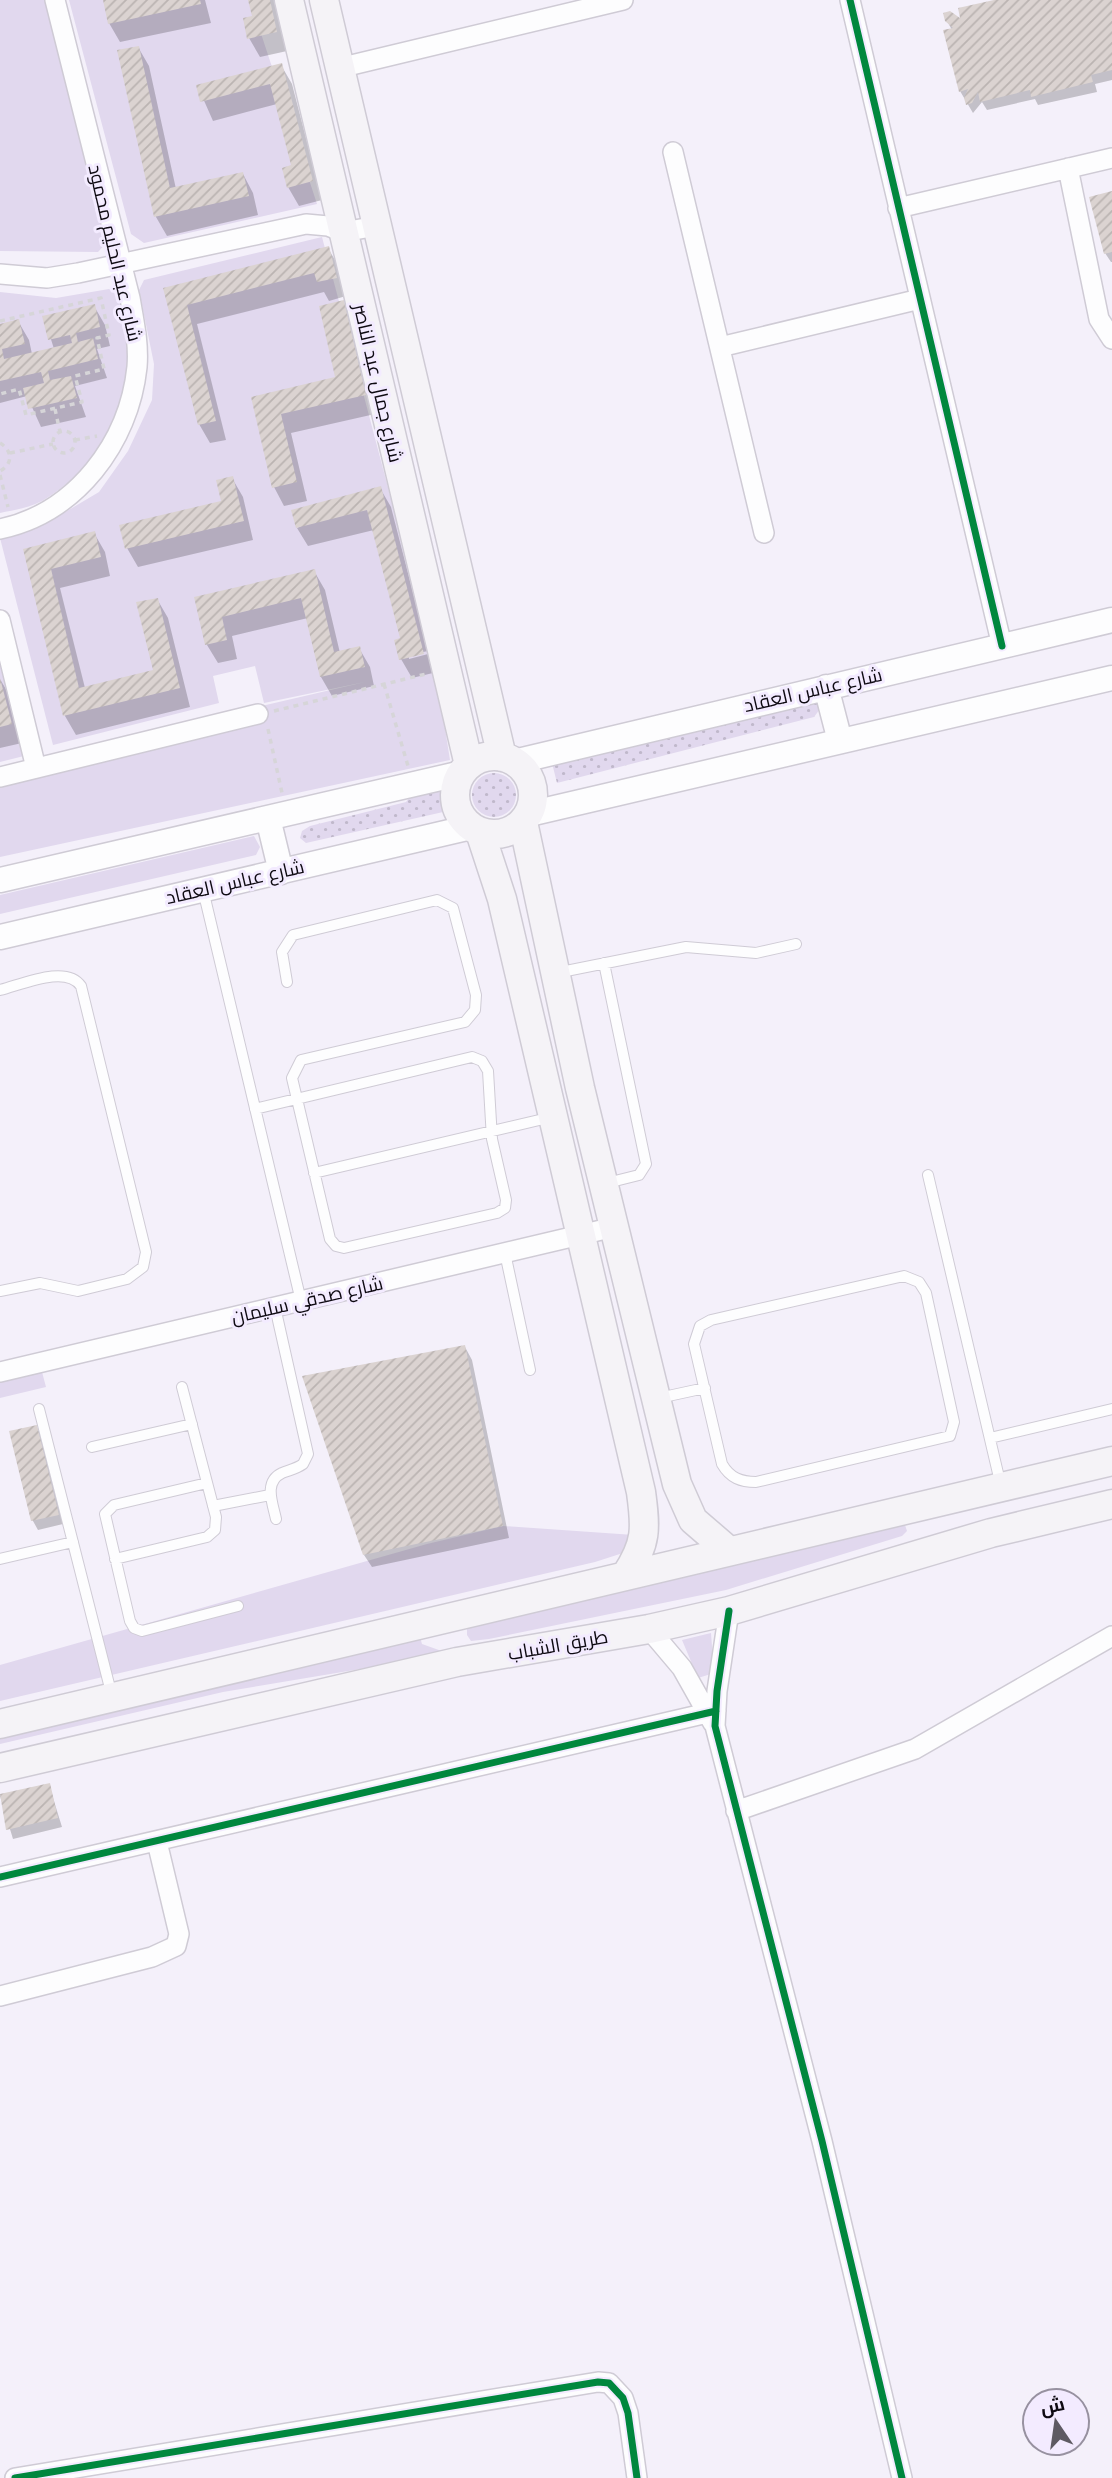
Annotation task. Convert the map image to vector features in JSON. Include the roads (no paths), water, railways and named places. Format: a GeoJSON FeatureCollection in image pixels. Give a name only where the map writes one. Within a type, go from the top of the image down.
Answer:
{"type":"FeatureCollection","features":[{"type":"Feature","properties":{"kind":"main road","name":"شارع جمال عبد الناصر"},"geometry":{"type":"LineString","coordinates":[[289,0],[446,669],[465,769]]}},
{"type":"Feature","properties":{"kind":"main road","name":"شارع جمال عبد الناصر"},"geometry":{"type":"LineString","coordinates":[[324,0],[508,759]]}},
{"type":"Feature","properties":{"kind":"main road"},"geometry":{"type":"LineString","coordinates":[[476,830],[495,835],[510,831],[526,818],[533,800],[532,785],[525,772],[508,759],[484,758],[465,769],[455,796],[457,808],[476,830],[502,899],[641,1492],[646,1532],[636,1560],[626,1575]]}},
{"type":"Feature","properties":{"kind":"main road"},"geometry":{"type":"LineString","coordinates":[[526,818],[580,1088],[677,1484],[693,1520],[729,1551]]}},
{"type":"Feature","properties":{"kind":"main road"},"geometry":{"type":"LineString","coordinates":[[550,1106],[580,1088]]}},
{"type":"Feature","properties":{"kind":"main road"},"geometry":{"type":"LineString","coordinates":[[0,1724],[1112,1461]]}},
{"type":"Feature","properties":{"kind":"main road"},"geometry":{"type":"LineString","coordinates":[[641,1492],[650,1495],[662,1493],[677,1484]]}},
{"type":"Feature","properties":{"kind":"main road","name":"طريق الشباب"},"geometry":{"type":"LineString","coordinates":[[0,1768],[457,1662],[649,1629],[729,1611],[991,1533],[1112,1504]]}},
{"type":"Feature","properties":{"kind":"main road"},"geometry":{"type":"LineString","coordinates":[[916,1507],[931,1527],[931,1552]]}},
{"type":"Feature","properties":{"kind":"main road"},"geometry":{"type":"LineString","coordinates":[[446,1618],[439,1630],[439,1645],[445,1656],[457,1662]]}},
{"type":"Feature","properties":{"kind":"street","name":"شارع عبد الحليم محمود"},"geometry":{"type":"LineString","coordinates":[[6,528],[44,513],[75,491],[101,463],[120,431],[132,399],[137,365],[137,331],[55,0]]}},
{"type":"Feature","properties":{"kind":"street"},"geometry":{"type":"LineString","coordinates":[[340,68],[623,0]]}},
{"type":"Feature","properties":{"kind":"street"},"geometry":{"type":"LineString","coordinates":[[850,0],[1002,646]]}},
{"type":"Feature","properties":{"kind":"street"},"geometry":{"type":"LineString","coordinates":[[673,152],[764,533]]}},
{"type":"Feature","properties":{"kind":"street"},"geometry":{"type":"LineString","coordinates":[[898,208],[1112,158]]}},
{"type":"Feature","properties":{"kind":"street"},"geometry":{"type":"LineString","coordinates":[[1068,168],[1099,319],[1112,339]]}},
{"type":"Feature","properties":{"kind":"street"},"geometry":{"type":"LineString","coordinates":[[306,224],[326,211],[334,193],[367,186]]}},
{"type":"Feature","properties":{"kind":"street"},"geometry":{"type":"LineString","coordinates":[[0,274],[47,278],[306,224],[328,226],[343,232],[377,226]]}},
{"type":"Feature","properties":{"kind":"street"},"geometry":{"type":"LineString","coordinates":[[720,348],[920,299]]}},
{"type":"Feature","properties":{"kind":"street"},"geometry":{"type":"LineString","coordinates":[[0,620],[36,768]]}},
{"type":"Feature","properties":{"kind":"street","name":"شارع عباس العقاد"},"geometry":{"type":"LineString","coordinates":[[508,759],[1112,620]]}},
{"type":"Feature","properties":{"kind":"street"},"geometry":{"type":"LineString","coordinates":[[526,818],[1112,678]]}},
{"type":"Feature","properties":{"kind":"street"},"geometry":{"type":"LineString","coordinates":[[826,687],[840,741]]}},
{"type":"Feature","properties":{"kind":"street"},"geometry":{"type":"LineString","coordinates":[[0,777],[261,714]]}},
{"type":"Feature","properties":{"kind":"street"},"geometry":{"type":"LineString","coordinates":[[0,880],[413,785],[465,769]]}},
{"type":"Feature","properties":{"kind":"street"},"geometry":{"type":"LineString","coordinates":[[277,816],[281,872]]}},
{"type":"Feature","properties":{"kind":"street","name":"شارع عباس العقاد"},"geometry":{"type":"LineString","coordinates":[[0,937],[476,830]]}},
{"type":"Feature","properties":{"kind":"street","name":"شارع صدقي سليمان"},"geometry":{"type":"LineString","coordinates":[[0,1372],[614,1227]]}},
{"type":"Feature","properties":{"kind":"street"},"geometry":{"type":"LineString","coordinates":[[713,1717],[729,1611]]}},
{"type":"Feature","properties":{"kind":"street"},"geometry":{"type":"LineString","coordinates":[[649,1629],[682,1668],[713,1717],[822,2141],[902,2478]]}},
{"type":"Feature","properties":{"kind":"street"},"geometry":{"type":"LineString","coordinates":[[736,1811],[915,1749],[1112,1636]]}},
{"type":"Feature","properties":{"kind":"street"},"geometry":{"type":"LineString","coordinates":[[0,1877],[713,1717]]}},
{"type":"Feature","properties":{"kind":"street"},"geometry":{"type":"LineString","coordinates":[[0,1996],[152,1957],[176,1946],[179,1934],[157,1842]]}},
{"type":"Feature","properties":{"kind":"street"},"geometry":{"type":"LineString","coordinates":[[15,2478],[598,2382],[610,2383],[623,2398],[637,2478]]}},
{"type":"Feature","properties":{"kind":"lane"},"geometry":{"type":"LineString","coordinates":[[203,890],[301,1301]]}},
{"type":"Feature","properties":{"kind":"lane"},"geometry":{"type":"LineString","coordinates":[[255,1109],[297,1099],[472,1057],[482,1061],[488,1071],[491,1131],[506,1204],[501,1212],[340,1248],[330,1239],[297,1099],[293,1071],[301,1060],[465,1022],[475,1010],[477,995],[457,914],[447,903],[437,900],[293,936],[282,952],[287,982]]}},
{"type":"Feature","properties":{"kind":"lane"},"geometry":{"type":"LineString","coordinates":[[555,973],[686,947],[756,953],[796,944]]}},
{"type":"Feature","properties":{"kind":"lane"},"geometry":{"type":"LineString","coordinates":[[603,1184],[639,1175],[646,1164],[604,963]]}},
{"type":"Feature","properties":{"kind":"lane"},"geometry":{"type":"LineString","coordinates":[[0,990],[62,975],[74,978],[81,986],[146,1252],[143,1266],[127,1279],[78,1291],[40,1283],[0,1291]]}},
{"type":"Feature","properties":{"kind":"lane"},"geometry":{"type":"LineString","coordinates":[[314,1173],[491,1131],[550,1106]]}},
{"type":"Feature","properties":{"kind":"lane"},"geometry":{"type":"LineString","coordinates":[[928,1175],[1001,1486]]}},
{"type":"Feature","properties":{"kind":"lane"},"geometry":{"type":"LineString","coordinates":[[505,1253],[530,1370]]}},
{"type":"Feature","properties":{"kind":"lane"},"geometry":{"type":"LineString","coordinates":[[909,1276],[919,1282],[926,1293],[954,1427],[946,1439],[749,1482],[735,1478],[722,1464],[705,1388],[694,1344],[697,1331],[705,1322],[909,1276]]}},
{"type":"Feature","properties":{"kind":"lane"},"geometry":{"type":"LineString","coordinates":[[275,1307],[308,1454],[299,1468],[276,1477],[270,1495],[276,1520]]}},
{"type":"Feature","properties":{"kind":"lane"},"geometry":{"type":"LineString","coordinates":[[115,1559],[207,1537],[215,1530],[214,1506],[182,1387]]}},
{"type":"Feature","properties":{"kind":"lane"},"geometry":{"type":"LineString","coordinates":[[655,1399],[705,1388]]}},
{"type":"Feature","properties":{"kind":"lane"},"geometry":{"type":"LineString","coordinates":[[39,1409],[113,1697]]}},
{"type":"Feature","properties":{"kind":"lane"},"geometry":{"type":"LineString","coordinates":[[990,1438],[1112,1409]]}},
{"type":"Feature","properties":{"kind":"lane"},"geometry":{"type":"LineString","coordinates":[[92,1447],[192,1424]]}},
{"type":"Feature","properties":{"kind":"lane"},"geometry":{"type":"LineString","coordinates":[[207,1483],[110,1506],[105,1514],[130,1621],[138,1630],[238,1606]]}},
{"type":"Feature","properties":{"kind":"lane"},"geometry":{"type":"LineString","coordinates":[[214,1506],[270,1495]]}},
{"type":"Feature","properties":{"kind":"lane"},"geometry":{"type":"LineString","coordinates":[[0,1559],[73,1542]]}}]}
